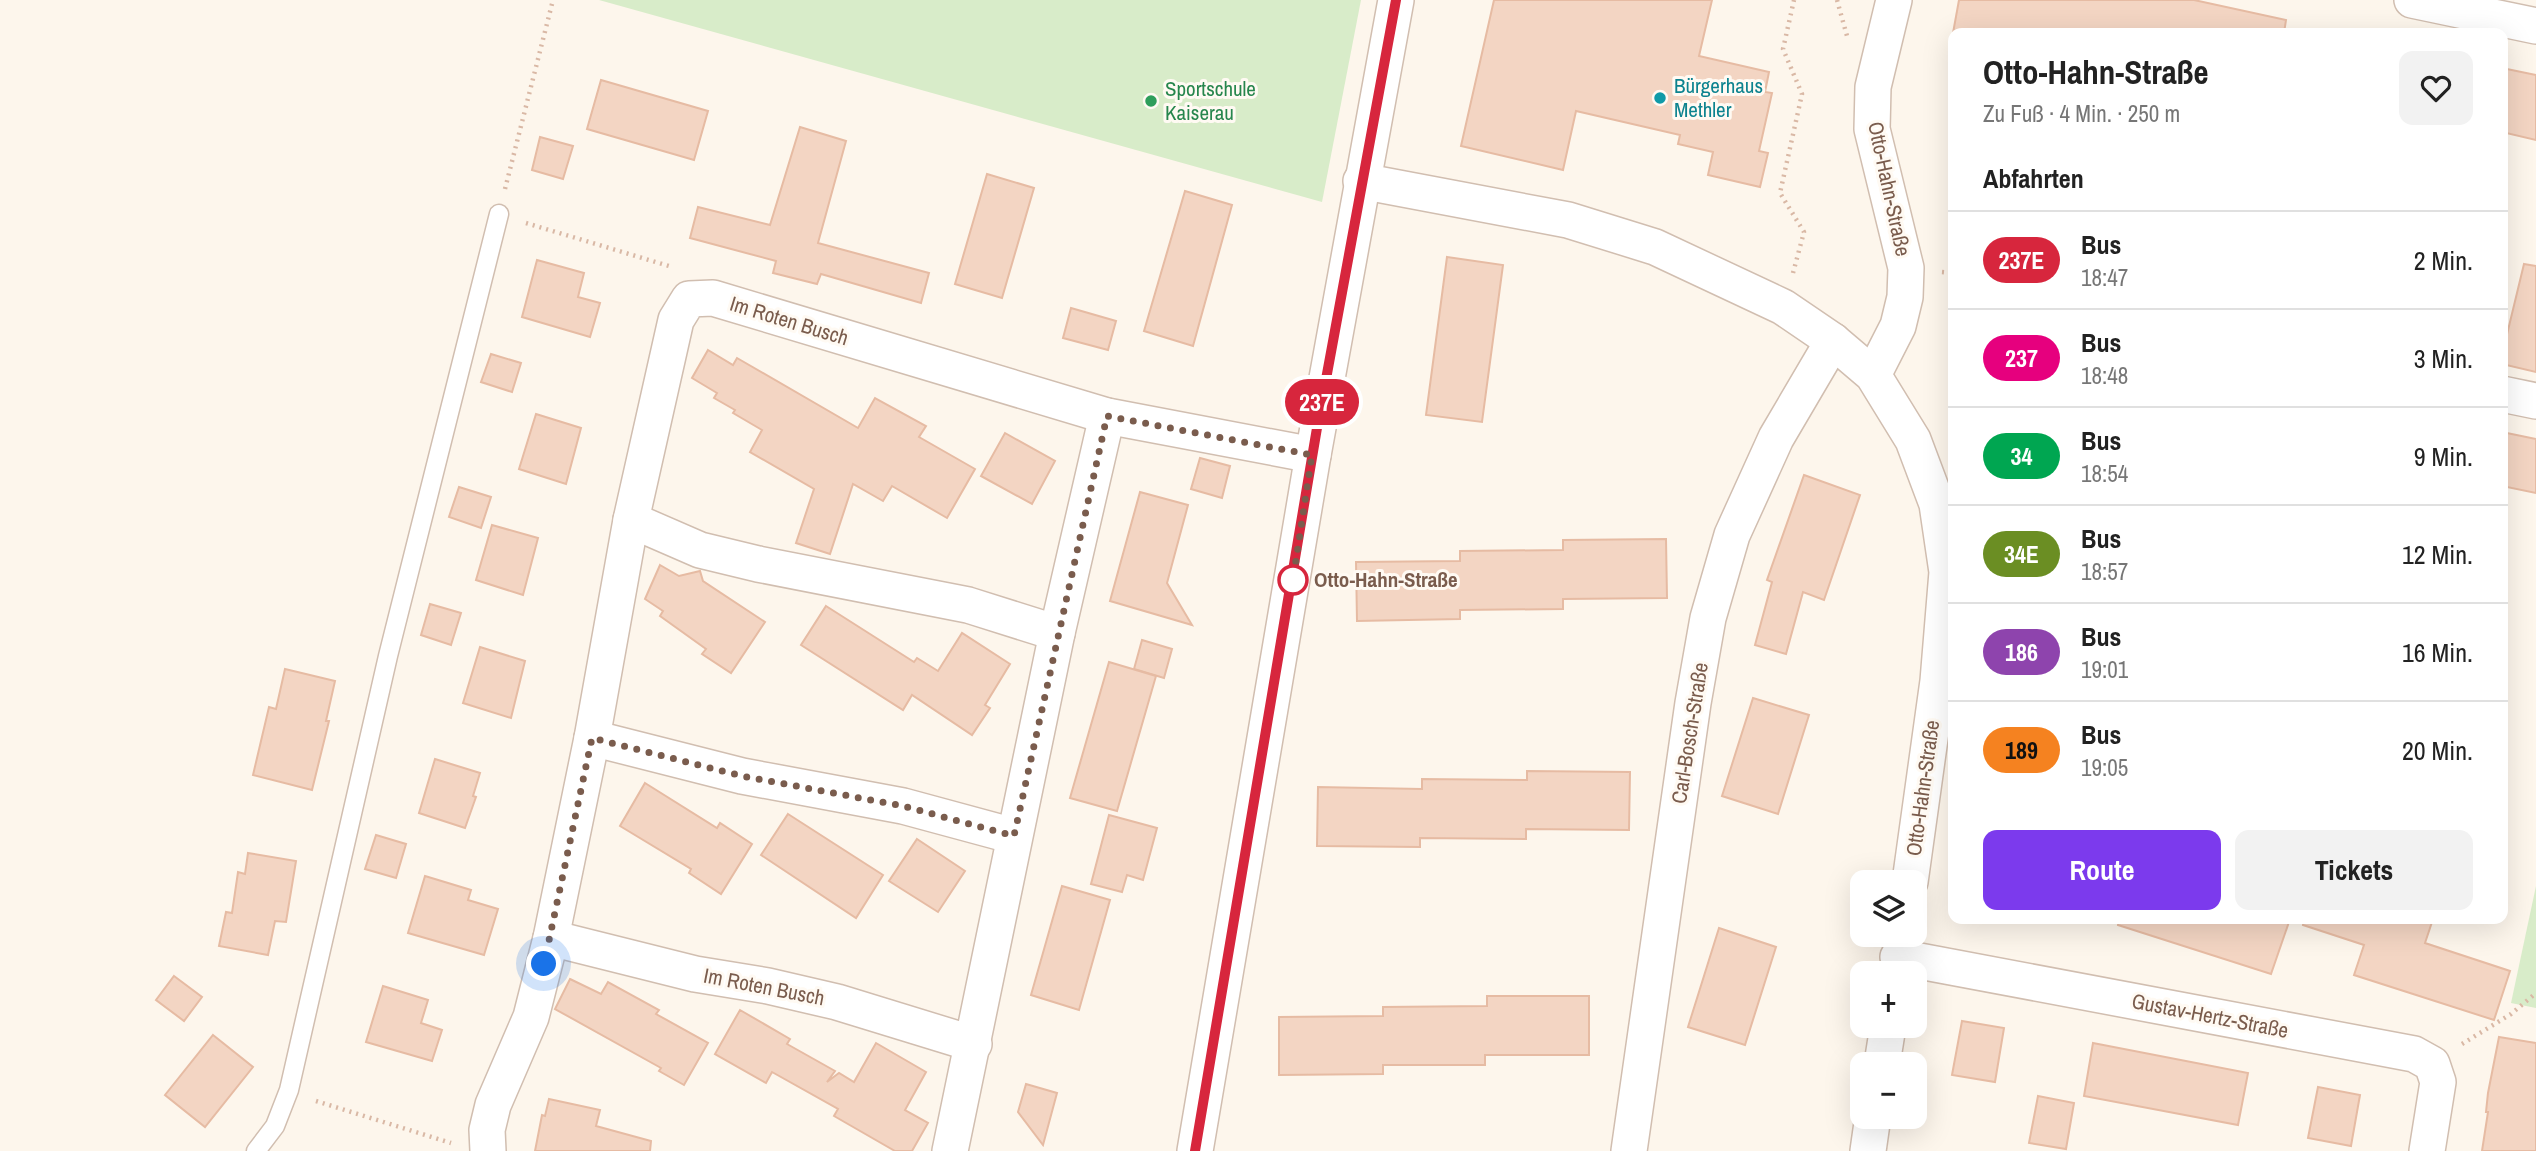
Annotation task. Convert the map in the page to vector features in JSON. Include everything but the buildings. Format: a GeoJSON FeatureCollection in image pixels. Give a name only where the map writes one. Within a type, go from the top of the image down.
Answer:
{"type":"FeatureCollection","features":[{"type":"Feature","properties":{"kind":"street"},"geometry":{"type":"LineString","coordinates":[[1195,1151],[1312,455],[1396,0]]}},
{"type":"Feature","properties":{"kind":"street","name":"Otto-Hahn-Straße"},"geometry":{"type":"LineString","coordinates":[[1874,375],[1898,326],[1905,297],[1906,268],[1872,129],[1873,87],[1894,0]]}},
{"type":"Feature","properties":{"kind":"street"},"geometry":{"type":"LineString","coordinates":[[2413,0],[2536,26]]}},
{"type":"Feature","properties":{"kind":"street","name":"Otto-Hahn-Straße"},"geometry":{"type":"LineString","coordinates":[[1362,181],[1479,202],[1593,228],[1655,247],[1783,307],[1833,341],[1874,375],[1913,440],[1937,504],[1947,572],[1938,681],[1912,870]]}},
{"type":"Feature","properties":{"kind":"street","name":"Im Roten Busch"},"geometry":{"type":"LineString","coordinates":[[689,299],[713,298],[1107,416],[1312,455]]}},
{"type":"Feature","properties":{"kind":"street"},"geometry":{"type":"LineString","coordinates":[[487,1151],[487,1130],[493,1105],[531,1017],[551,938],[592,738],[631,520],[676,320],[689,299]]}},
{"type":"Feature","properties":{"kind":"street","name":"Carl-Bosch-Straße"},"geometry":{"type":"LineString","coordinates":[[1629,1151],[1691,717],[1708,618],[1732,535],[1776,438],[1833,341]]}},
{"type":"Feature","properties":{"kind":"street"},"geometry":{"type":"LineString","coordinates":[[2508,395],[2536,401]]}},
{"type":"Feature","properties":{"kind":"street"},"geometry":{"type":"LineString","coordinates":[[950,1151],[1057,633],[1107,416]]}},
{"type":"Feature","properties":{"kind":"street"},"geometry":{"type":"LineString","coordinates":[[631,520],[700,550],[968,605],[1057,633]]}},
{"type":"Feature","properties":{"kind":"street"},"geometry":{"type":"LineString","coordinates":[[592,738],[742,776],[903,806],[1014,836]]}},
{"type":"Feature","properties":{"kind":"street","name":"Im Roten Busch"},"geometry":{"type":"LineString","coordinates":[[551,938],[695,974],[768,986],[837,1002],[974,1044]]}},
{"type":"Feature","properties":{"kind":"street","name":"Gustav-Hertz-Straße"},"geometry":{"type":"LineString","coordinates":[[1898,955],[2414,1054],[2432,1064]]}},
{"type":"Feature","properties":{"kind":"street"},"geometry":{"type":"LineString","coordinates":[[2427,1151],[2438,1082],[2432,1064]]}},
{"type":"Feature","properties":{"kind":"street"},"geometry":{"type":"LineString","coordinates":[[1868,1151],[1871,1129]]}},
{"type":"Feature","properties":{"kind":"lane"},"geometry":{"type":"LineString","coordinates":[[256,1151],[275,1126],[289,1090],[388,656],[499,214]]}},
{"type":"Feature","properties":{"kind":"path"},"geometry":{"type":"LineString","coordinates":[[553,0],[499,214],[669,267],[689,299]]}},
{"type":"Feature","properties":{"kind":"path"},"geometry":{"type":"LineString","coordinates":[[1783,307],[1804,232],[1780,193],[1802,94],[1783,49],[1794,0]]}},
{"type":"Feature","properties":{"kind":"path"},"geometry":{"type":"LineString","coordinates":[[2432,1064],[2511,1014],[2536,993]]}},
{"type":"Feature","properties":{"kind":"path"},"geometry":{"type":"LineString","coordinates":[[289,1090],[439,1141],[487,1151]]}},
{"type":"Feature","properties":{"kind":"green space","name":"Sportschule Kaiserau"},"geometry":{"type":"Polygon","coordinates":[[[599,0],[1361,0],[1322,202],[599,0]]]}},
{"type":"Feature","properties":{"kind":"green space"},"geometry":{"type":"Polygon","coordinates":[[[2536,886],[2536,1008],[2511,1003],[2536,886]]]}},
{"type":"Feature","properties":{"kind":"bus line","name":"237E"},"geometry":{"type":"LineString","coordinates":[[1195,1151],[1317,428],[1396,0]]}},
{"type":"Feature","properties":{"kind":"place","name":"Bürgerhaus Methler"},"geometry":{"type":"Point","coordinates":[1660,98]}},
{"type":"Feature","properties":{"kind":"place","name":"Sportschule Kaiserau"},"geometry":{"type":"Point","coordinates":[1151,101]}},
{"type":"Feature","properties":{"kind":"place","name":"Otto-Hahn-Straße"},"geometry":{"type":"Point","coordinates":[1293,580]}},
{"type":"Feature","properties":{"kind":"route"},"geometry":{"type":"LineString","coordinates":[[544,964],[592,738],[742,776],[903,806],[1014,836],[1107,416],[1312,455],[1293,580]]}}]}
